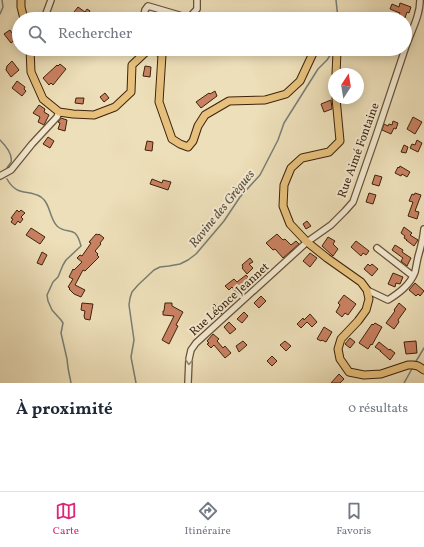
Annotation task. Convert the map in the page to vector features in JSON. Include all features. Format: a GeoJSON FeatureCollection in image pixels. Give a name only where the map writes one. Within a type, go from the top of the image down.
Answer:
{"type":"FeatureCollection","features":[{"type":"Feature","properties":{"kind":"main road"},"geometry":{"type":"LineString","coordinates":[[21,0],[22,12]]}},
{"type":"Feature","properties":{"kind":"main road"},"geometry":{"type":"LineString","coordinates":[[30,56],[31,72],[43,99],[59,112],[94,115],[115,107],[130,92],[132,65],[142,56]]}},
{"type":"Feature","properties":{"kind":"main road"},"geometry":{"type":"LineString","coordinates":[[164,56],[159,102],[172,139],[188,147],[193,141],[198,126],[205,115],[229,101],[265,100],[286,94],[300,81],[312,56]]}},
{"type":"Feature","properties":{"kind":"main road"},"geometry":{"type":"LineString","coordinates":[[336,68],[337,56]]}},
{"type":"Feature","properties":{"kind":"main road"},"geometry":{"type":"LineString","coordinates":[[337,104],[340,141],[329,152],[302,158],[291,168],[284,185],[283,206],[290,224],[307,242],[361,282],[367,290],[369,299],[366,310],[341,339],[338,349],[340,359],[350,372],[364,375],[381,374],[408,365],[418,366],[424,370]]}},
{"type":"Feature","properties":{"kind":"street"},"geometry":{"type":"LineString","coordinates":[[47,12],[51,0]]}},
{"type":"Feature","properties":{"kind":"street"},"geometry":{"type":"LineString","coordinates":[[194,12],[197,9],[197,0]]}},
{"type":"Feature","properties":{"kind":"street","name":"Rue Aimé Fontaine"},"geometry":{"type":"LineString","coordinates":[[412,30],[420,5],[420,0]]}},
{"type":"Feature","properties":{"kind":"street"},"geometry":{"type":"LineString","coordinates":[[145,12],[148,6],[168,12]]}},
{"type":"Feature","properties":{"kind":"street","name":"Rue Aimé Fontaine"},"geometry":{"type":"LineString","coordinates":[[307,242],[346,211],[353,202],[403,56]]}},
{"type":"Feature","properties":{"kind":"street"},"geometry":{"type":"LineString","coordinates":[[0,176],[11,170],[57,117],[59,112]]}},
{"type":"Feature","properties":{"kind":"street"},"geometry":{"type":"LineString","coordinates":[[367,290],[388,300],[401,291],[415,273],[424,229]]}},
{"type":"Feature","properties":{"kind":"street","name":"Rue Léonce Jeannet"},"geometry":{"type":"LineString","coordinates":[[188,383],[189,359],[191,350],[196,343],[307,242]]}},
{"type":"Feature","properties":{"kind":"street"},"geometry":{"type":"LineString","coordinates":[[377,248],[413,276]]}},
{"type":"Feature","properties":{"kind":"building"},"geometry":{"type":"Polygon","coordinates":[[[400,3],[411,7],[409,12],[398,12],[390,9],[392,4],[399,7],[400,3]]]}},
{"type":"Feature","properties":{"kind":"building"},"geometry":{"type":"Polygon","coordinates":[[[78,7],[85,12],[74,12],[78,7]]]}},
{"type":"Feature","properties":{"kind":"building"},"geometry":{"type":"Polygon","coordinates":[[[10,30],[12,33],[12,42],[11,43],[4,34],[10,30]]]}},
{"type":"Feature","properties":{"kind":"building"},"geometry":{"type":"Polygon","coordinates":[[[12,61],[19,70],[11,77],[6,70],[7,66],[12,61]]]}},
{"type":"Feature","properties":{"kind":"building"},"geometry":{"type":"Polygon","coordinates":[[[60,64],[66,69],[53,85],[51,83],[49,85],[43,78],[60,64]]]}},
{"type":"Feature","properties":{"kind":"building"},"geometry":{"type":"Polygon","coordinates":[[[145,66],[151,67],[150,77],[143,76],[145,66]]]}},
{"type":"Feature","properties":{"kind":"building"},"geometry":{"type":"Polygon","coordinates":[[[17,81],[25,87],[24,89],[26,91],[22,96],[12,88],[17,81]]]}},
{"type":"Feature","properties":{"kind":"building"},"geometry":{"type":"Polygon","coordinates":[[[215,91],[217,96],[201,108],[196,102],[209,93],[210,94],[215,91]]]}},
{"type":"Feature","properties":{"kind":"building"},"geometry":{"type":"Polygon","coordinates":[[[105,93],[109,98],[104,102],[100,97],[105,93]]]}},
{"type":"Feature","properties":{"kind":"building"},"geometry":{"type":"Polygon","coordinates":[[[76,98],[84,98],[83,104],[75,103],[76,98]]]}},
{"type":"Feature","properties":{"kind":"building"},"geometry":{"type":"Polygon","coordinates":[[[328,101],[328,104],[331,104],[332,109],[324,112],[321,104],[328,101]]]}},
{"type":"Feature","properties":{"kind":"building"},"geometry":{"type":"Polygon","coordinates":[[[39,105],[45,109],[44,112],[49,115],[44,125],[38,122],[40,117],[33,113],[39,105]]]}},
{"type":"Feature","properties":{"kind":"building"},"geometry":{"type":"Polygon","coordinates":[[[413,117],[422,122],[415,134],[407,129],[413,117]]]}},
{"type":"Feature","properties":{"kind":"building"},"geometry":{"type":"Polygon","coordinates":[[[61,118],[67,120],[65,131],[58,129],[60,123],[58,122],[61,118]]]}},
{"type":"Feature","properties":{"kind":"building"},"geometry":{"type":"Polygon","coordinates":[[[393,121],[398,123],[396,129],[394,128],[391,134],[382,130],[384,124],[388,126],[389,124],[392,125],[393,121]]]}},
{"type":"Feature","properties":{"kind":"building"},"geometry":{"type":"Polygon","coordinates":[[[48,137],[54,141],[50,148],[43,144],[48,137]]]}},
{"type":"Feature","properties":{"kind":"building"},"geometry":{"type":"Polygon","coordinates":[[[417,140],[422,143],[418,152],[410,148],[412,144],[415,145],[417,140]]]}},
{"type":"Feature","properties":{"kind":"building"},"geometry":{"type":"Polygon","coordinates":[[[147,141],[153,142],[152,151],[145,150],[147,141]]]}},
{"type":"Feature","properties":{"kind":"building"},"geometry":{"type":"Polygon","coordinates":[[[404,145],[408,147],[406,153],[401,152],[404,145]]]}},
{"type":"Feature","properties":{"kind":"building"},"geometry":{"type":"Polygon","coordinates":[[[400,166],[410,172],[407,177],[402,174],[401,176],[395,173],[400,166]]]}},
{"type":"Feature","properties":{"kind":"building"},"geometry":{"type":"Polygon","coordinates":[[[375,175],[382,177],[379,186],[372,184],[375,175]]]}},
{"type":"Feature","properties":{"kind":"building"},"geometry":{"type":"Polygon","coordinates":[[[152,179],[162,183],[163,180],[171,182],[168,190],[150,184],[152,179]]]}},
{"type":"Feature","properties":{"kind":"building"},"geometry":{"type":"Polygon","coordinates":[[[369,193],[376,195],[373,204],[366,202],[369,193]]]}},
{"type":"Feature","properties":{"kind":"building"},"geometry":{"type":"Polygon","coordinates":[[[415,193],[421,195],[415,211],[419,212],[417,219],[408,216],[413,202],[409,201],[412,194],[414,195],[415,193]]]}},
{"type":"Feature","properties":{"kind":"building"},"geometry":{"type":"Polygon","coordinates":[[[17,210],[19,212],[21,210],[25,213],[21,217],[23,219],[20,223],[18,221],[15,225],[11,222],[13,219],[11,218],[17,210]]]}},
{"type":"Feature","properties":{"kind":"building"},"geometry":{"type":"Polygon","coordinates":[[[307,221],[311,226],[306,229],[303,224],[307,221]]]}},
{"type":"Feature","properties":{"kind":"building"},"geometry":{"type":"Polygon","coordinates":[[[404,227],[412,233],[410,235],[418,240],[414,246],[404,238],[405,236],[401,233],[404,227]]]}},
{"type":"Feature","properties":{"kind":"building"},"geometry":{"type":"Polygon","coordinates":[[[31,228],[45,237],[40,244],[26,235],[31,228]]]}},
{"type":"Feature","properties":{"kind":"building"},"geometry":{"type":"Polygon","coordinates":[[[96,234],[99,234],[104,238],[95,251],[99,257],[85,271],[83,270],[75,285],[85,290],[81,297],[74,294],[69,289],[70,288],[68,287],[73,279],[69,277],[73,269],[74,270],[82,262],[77,258],[80,255],[82,256],[91,243],[89,242],[96,234]]]}},
{"type":"Feature","properties":{"kind":"building"},"geometry":{"type":"Polygon","coordinates":[[[277,234],[291,245],[296,241],[299,244],[283,258],[275,249],[273,250],[266,243],[277,234]]]}},
{"type":"Feature","properties":{"kind":"building"},"geometry":{"type":"Polygon","coordinates":[[[328,237],[335,241],[333,244],[338,249],[333,256],[322,246],[328,237]]]}},
{"type":"Feature","properties":{"kind":"building"},"geometry":{"type":"Polygon","coordinates":[[[356,241],[369,251],[366,255],[363,253],[361,256],[351,247],[356,241]]]}},
{"type":"Feature","properties":{"kind":"building"},"geometry":{"type":"Polygon","coordinates":[[[395,245],[411,258],[407,266],[401,261],[403,258],[392,250],[395,245]]]}},
{"type":"Feature","properties":{"kind":"building"},"geometry":{"type":"Polygon","coordinates":[[[42,252],[47,255],[42,265],[37,263],[42,252]]]}},
{"type":"Feature","properties":{"kind":"building"},"geometry":{"type":"Polygon","coordinates":[[[310,253],[317,258],[310,267],[303,261],[310,253]]]}},
{"type":"Feature","properties":{"kind":"building"},"geometry":{"type":"Polygon","coordinates":[[[250,258],[253,262],[249,264],[253,268],[247,274],[242,268],[242,265],[250,258]]]}},
{"type":"Feature","properties":{"kind":"building"},"geometry":{"type":"Polygon","coordinates":[[[368,264],[370,266],[372,264],[378,269],[372,276],[364,269],[368,264]]]}},
{"type":"Feature","properties":{"kind":"building"},"geometry":{"type":"Polygon","coordinates":[[[393,273],[403,277],[400,284],[396,283],[395,287],[388,284],[393,273]]]}},
{"type":"Feature","properties":{"kind":"building"},"geometry":{"type":"Polygon","coordinates":[[[246,275],[253,283],[239,294],[232,287],[229,290],[225,286],[234,279],[237,282],[246,275]]]}},
{"type":"Feature","properties":{"kind":"building"},"geometry":{"type":"Polygon","coordinates":[[[415,283],[424,291],[420,296],[418,294],[416,296],[409,290],[415,283]]]}},
{"type":"Feature","properties":{"kind":"building"},"geometry":{"type":"Polygon","coordinates":[[[344,295],[356,304],[348,315],[345,313],[342,317],[336,312],[340,305],[338,303],[344,295]]]}},
{"type":"Feature","properties":{"kind":"building"},"geometry":{"type":"Polygon","coordinates":[[[261,296],[266,301],[259,308],[254,303],[261,296]]]}},
{"type":"Feature","properties":{"kind":"building"},"geometry":{"type":"Polygon","coordinates":[[[82,303],[93,304],[90,320],[85,319],[85,311],[81,310],[82,303]]]}},
{"type":"Feature","properties":{"kind":"building"},"geometry":{"type":"Polygon","coordinates":[[[165,303],[172,303],[172,306],[183,312],[176,325],[178,326],[169,344],[162,340],[174,316],[163,315],[165,303]]]}},
{"type":"Feature","properties":{"kind":"building"},"geometry":{"type":"Polygon","coordinates":[[[399,303],[406,309],[398,320],[399,322],[394,329],[386,323],[399,303]]]}},
{"type":"Feature","properties":{"kind":"building"},"geometry":{"type":"Polygon","coordinates":[[[214,304],[222,313],[221,314],[212,309],[214,304]]]}},
{"type":"Feature","properties":{"kind":"building"},"geometry":{"type":"Polygon","coordinates":[[[244,312],[248,316],[242,323],[237,319],[244,312]]]}},
{"type":"Feature","properties":{"kind":"building"},"geometry":{"type":"Polygon","coordinates":[[[310,314],[317,322],[312,327],[307,322],[301,328],[297,324],[310,314]]]}},
{"type":"Feature","properties":{"kind":"building"},"geometry":{"type":"Polygon","coordinates":[[[229,322],[236,329],[230,334],[224,327],[229,322]]]}},
{"type":"Feature","properties":{"kind":"building"},"geometry":{"type":"Polygon","coordinates":[[[375,323],[382,327],[372,345],[371,344],[368,349],[359,343],[372,324],[373,325],[375,323]]]}},
{"type":"Feature","properties":{"kind":"building"},"geometry":{"type":"Polygon","coordinates":[[[324,327],[332,332],[326,342],[317,339],[324,327]]]}},
{"type":"Feature","properties":{"kind":"building"},"geometry":{"type":"Polygon","coordinates":[[[213,334],[219,339],[217,341],[223,348],[225,346],[231,353],[225,358],[214,345],[211,348],[207,344],[209,343],[207,341],[213,334]]]}},
{"type":"Feature","properties":{"kind":"building"},"geometry":{"type":"Polygon","coordinates":[[[350,338],[355,342],[350,348],[345,344],[350,338]]]}},
{"type":"Feature","properties":{"kind":"building"},"geometry":{"type":"Polygon","coordinates":[[[243,341],[247,345],[239,352],[236,346],[243,341]]]}},
{"type":"Feature","properties":{"kind":"building"},"geometry":{"type":"Polygon","coordinates":[[[285,341],[291,346],[286,351],[280,345],[285,341]]]}},
{"type":"Feature","properties":{"kind":"building"},"geometry":{"type":"Polygon","coordinates":[[[416,341],[417,353],[406,354],[404,342],[416,341]]]}},
{"type":"Feature","properties":{"kind":"building"},"geometry":{"type":"Polygon","coordinates":[[[379,342],[395,353],[390,360],[375,347],[379,342]]]}},
{"type":"Feature","properties":{"kind":"building"},"geometry":{"type":"Polygon","coordinates":[[[272,356],[277,361],[272,366],[267,361],[272,356]]]}},
{"type":"Feature","properties":{"kind":"building"},"geometry":{"type":"Polygon","coordinates":[[[339,374],[344,379],[340,383],[331,383],[339,374]]]}},
{"type":"Feature","properties":{"kind":"waterway"},"geometry":{"type":"LineString","coordinates":[[0,14],[3,7],[2,0]]}},
{"type":"Feature","properties":{"kind":"waterway","name":"Ravine des Grègues"},"geometry":{"type":"LineString","coordinates":[[336,0],[337,12]]}},
{"type":"Feature","properties":{"kind":"waterway","name":"Ravine des Grègues"},"geometry":{"type":"LineString","coordinates":[[136,383],[131,357],[134,340],[129,305],[132,292],[154,270],[160,267],[180,264],[196,254],[224,221],[240,197],[260,175],[278,140],[284,123],[318,69],[330,56]]}},
{"type":"Feature","properties":{"kind":"waterway"},"geometry":{"type":"LineString","coordinates":[[0,140],[11,156],[11,162],[7,168]]}},
{"type":"Feature","properties":{"kind":"waterway"},"geometry":{"type":"LineString","coordinates":[[7,179],[15,188],[41,197],[47,203],[54,223],[61,229],[74,232],[79,239],[81,246],[66,260],[47,295],[52,310],[63,323],[61,333],[71,383]]}},
{"type":"Feature","properties":{"kind":"waterway"},"geometry":{"type":"LineString","coordinates":[[415,363],[424,348]]}},
{"type":"Feature","properties":{"kind":"waterway"},"geometry":{"type":"LineString","coordinates":[[404,383],[413,367]]}}]}
